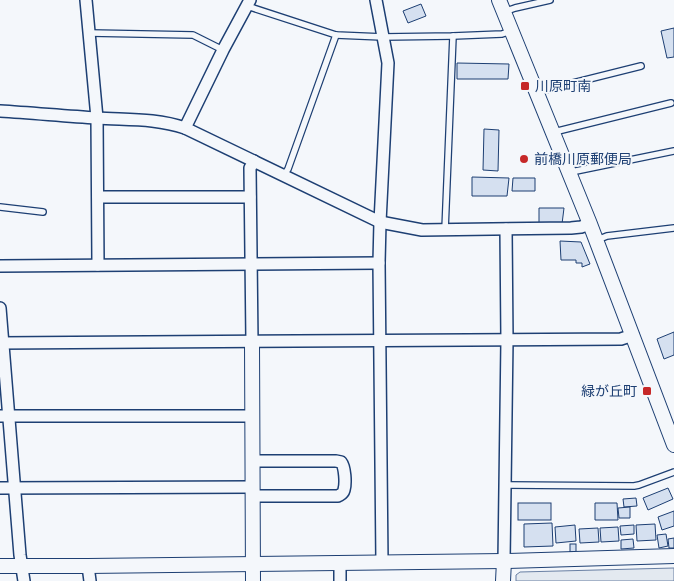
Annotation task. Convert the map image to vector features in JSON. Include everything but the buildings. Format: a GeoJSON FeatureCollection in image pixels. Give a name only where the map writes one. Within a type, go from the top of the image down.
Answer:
{"type":"FeatureCollection","features":[{"type":"Feature","properties":{"kind":"street"},"geometry":{"type":"LineString","coordinates":[[86,0],[97,118],[98,265]]}},
{"type":"Feature","properties":{"kind":"street"},"geometry":{"type":"LineString","coordinates":[[376,0],[388,63],[379,264],[382,563]]}},
{"type":"Feature","properties":{"kind":"street"},"geometry":{"type":"LineString","coordinates":[[185,128],[248,3]]}},
{"type":"Feature","properties":{"kind":"street"},"geometry":{"type":"LineString","coordinates":[[502,6],[590,224],[674,445]]}},
{"type":"Feature","properties":{"kind":"street"},"geometry":{"type":"LineString","coordinates":[[0,111],[165,122],[185,128],[380,222],[422,230],[571,228],[590,224]]}},
{"type":"Feature","properties":{"kind":"street"},"geometry":{"type":"LineString","coordinates":[[254,161],[250,168],[254,581]]}},
{"type":"Feature","properties":{"kind":"street"},"geometry":{"type":"LineString","coordinates":[[98,197],[250,197]]}},
{"type":"Feature","properties":{"kind":"street"},"geometry":{"type":"LineString","coordinates":[[503,581],[506,485],[506,229]]}},
{"type":"Feature","properties":{"kind":"street"},"geometry":{"type":"LineString","coordinates":[[0,266],[379,264]]}},
{"type":"Feature","properties":{"kind":"street"},"geometry":{"type":"LineString","coordinates":[[0,308],[4,416],[15,488],[24,581]]}},
{"type":"Feature","properties":{"kind":"street"},"geometry":{"type":"LineString","coordinates":[[2,343],[621,339],[632,335]]}},
{"type":"Feature","properties":{"kind":"street"},"geometry":{"type":"LineString","coordinates":[[4,416],[252,416]]}},
{"type":"Feature","properties":{"kind":"street"},"geometry":{"type":"LineString","coordinates":[[0,488],[252,492],[338,496],[344,490],[344,468],[341,462],[253,461]]}},
{"type":"Feature","properties":{"kind":"street"},"geometry":{"type":"LineString","coordinates":[[0,566],[504,562],[674,556]]}},
{"type":"Feature","properties":{"kind":"street"},"geometry":{"type":"LineString","coordinates":[[340,564],[340,581]]}},
{"type":"Feature","properties":{"kind":"street"},"geometry":{"type":"LineString","coordinates":[[88,566],[90,581]]}},
{"type":"Feature","properties":{"kind":"lane"},"geometry":{"type":"LineString","coordinates":[[502,6],[516,8],[550,0]]}},
{"type":"Feature","properties":{"kind":"lane"},"geometry":{"type":"LineString","coordinates":[[248,3],[336,35],[383,37],[453,36],[502,34],[511,31]]}},
{"type":"Feature","properties":{"kind":"lane"},"geometry":{"type":"LineString","coordinates":[[90,33],[193,36],[223,50]]}},
{"type":"Feature","properties":{"kind":"lane"},"geometry":{"type":"LineString","coordinates":[[284,175],[288,169],[336,35]]}},
{"type":"Feature","properties":{"kind":"lane"},"geometry":{"type":"LineString","coordinates":[[445,230],[453,36]]}},
{"type":"Feature","properties":{"kind":"lane"},"geometry":{"type":"LineString","coordinates":[[536,93],[641,66]]}},
{"type":"Feature","properties":{"kind":"lane"},"geometry":{"type":"LineString","coordinates":[[552,132],[671,103]]}},
{"type":"Feature","properties":{"kind":"lane"},"geometry":{"type":"LineString","coordinates":[[569,174],[674,151]]}},
{"type":"Feature","properties":{"kind":"lane"},"geometry":{"type":"LineString","coordinates":[[0,207],[43,212]]}},
{"type":"Feature","properties":{"kind":"lane"},"geometry":{"type":"LineString","coordinates":[[596,241],[606,236],[674,228]]}},
{"type":"Feature","properties":{"kind":"lane"},"geometry":{"type":"LineString","coordinates":[[506,485],[634,486],[674,472]]}},
{"type":"Feature","properties":{"kind":"shaded area"},"geometry":{"type":"Polygon","coordinates":[[[674,568],[674,581],[516,581],[516,575],[520,572],[674,568]]]}},
{"type":"Feature","properties":{"kind":"place","name":"川原町南"},"geometry":{"type":"Point","coordinates":[525,86]}},
{"type":"Feature","properties":{"kind":"place","name":"前橋川原郵便局"},"geometry":{"type":"Point","coordinates":[524,159]}},
{"type":"Feature","properties":{"kind":"place","name":"緑が丘町"},"geometry":{"type":"Point","coordinates":[647,391]}}]}
